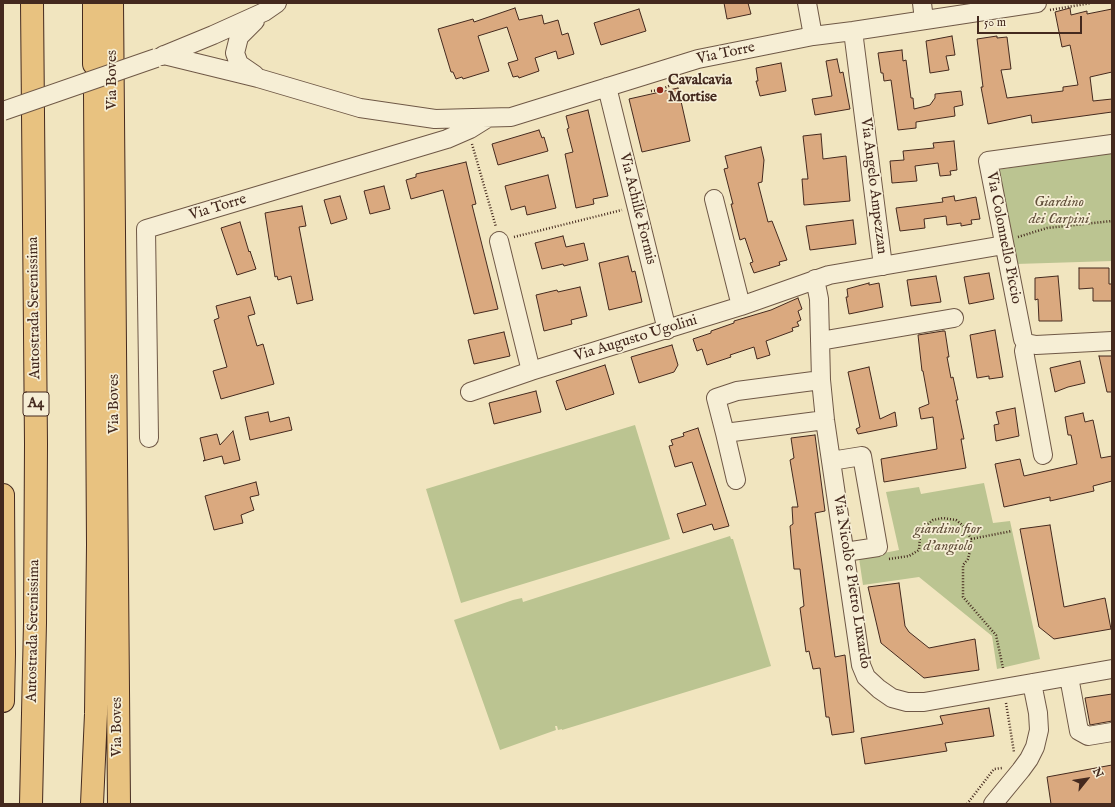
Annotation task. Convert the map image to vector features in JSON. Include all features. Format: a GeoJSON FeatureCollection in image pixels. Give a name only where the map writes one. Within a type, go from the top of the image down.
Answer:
{"type":"FeatureCollection","features":[{"type":"Feature","properties":{"kind":"highway","name":"Autostrada Serenissima"},"geometry":{"type":"LineString","coordinates":[[31,804],[35,623],[36,444],[32,3]]}},
{"type":"Feature","properties":{"kind":"highway","name":"Via Boves"},"geometry":{"type":"LineString","coordinates":[[94,3],[94,64]]}},
{"type":"Feature","properties":{"kind":"highway","name":"Via Boves"},"geometry":{"type":"LineString","coordinates":[[112,3],[119,804]]}},
{"type":"Feature","properties":{"kind":"highway","name":"Via Boves"},"geometry":{"type":"LineString","coordinates":[[92,804],[96,699],[98,545],[95,94]]}},
{"type":"Feature","properties":{"kind":"highway","name":"Autostrada Serenissima"},"geometry":{"type":"LineString","coordinates":[[3,495],[3,701]]}},
{"type":"Feature","properties":{"kind":"street"},"geometry":{"type":"LineString","coordinates":[[807,3],[813,36]]}},
{"type":"Feature","properties":{"kind":"street","name":"Via Torre"},"geometry":{"type":"LineString","coordinates":[[149,438],[146,230],[447,139],[470,129],[487,118],[511,117],[698,59],[813,36],[853,31],[923,12],[1037,3]]}},
{"type":"Feature","properties":{"kind":"street"},"geometry":{"type":"LineString","coordinates":[[3,111],[160,56],[271,8]]}},
{"type":"Feature","properties":{"kind":"street"},"geometry":{"type":"LineString","coordinates":[[258,78],[239,64],[235,54],[239,37],[271,8]]}},
{"type":"Feature","properties":{"kind":"street","name":"Via Angelo Ampezzan"},"geometry":{"type":"LineString","coordinates":[[853,31],[883,266],[1004,243]]}},
{"type":"Feature","properties":{"kind":"street"},"geometry":{"type":"LineString","coordinates":[[160,56],[258,78],[360,108],[435,119],[487,118]]}},
{"type":"Feature","properties":{"kind":"street","name":"Via Achille Formis"},"geometry":{"type":"LineString","coordinates":[[607,87],[667,330]]}},
{"type":"Feature","properties":{"kind":"street","name":"Via Colonnello Piccio"},"geometry":{"type":"LineString","coordinates":[[1043,455],[1024,351],[1026,343],[1021,334],[988,161],[1112,144]]}},
{"type":"Feature","properties":{"kind":"street"},"geometry":{"type":"LineString","coordinates":[[714,199],[741,306]]}},
{"type":"Feature","properties":{"kind":"street"},"geometry":{"type":"LineString","coordinates":[[499,241],[531,371]]}},
{"type":"Feature","properties":{"kind":"street","name":"Via Augusto Ugolini"},"geometry":{"type":"LineString","coordinates":[[470,392],[531,371],[741,306],[829,274],[883,266]]}},
{"type":"Feature","properties":{"kind":"street","name":"Via Nicolò e Pietro Luxardo"},"geometry":{"type":"LineString","coordinates":[[815,279],[819,299],[821,380],[825,420],[861,665],[866,676],[878,689],[892,698],[907,702],[924,702],[1112,669]]}},
{"type":"Feature","properties":{"kind":"street"},"geometry":{"type":"LineString","coordinates":[[820,341],[954,318]]}},
{"type":"Feature","properties":{"kind":"street"},"geometry":{"type":"LineString","coordinates":[[1026,343],[1036,345],[1112,341]]}},
{"type":"Feature","properties":{"kind":"street"},"geometry":{"type":"LineString","coordinates":[[736,480],[716,398],[737,391],[821,380]]}},
{"type":"Feature","properties":{"kind":"street"},"geometry":{"type":"LineString","coordinates":[[725,433],[825,420]]}},
{"type":"Feature","properties":{"kind":"street"},"geometry":{"type":"LineString","coordinates":[[831,461],[862,456],[878,548],[844,552]]}},
{"type":"Feature","properties":{"kind":"street"},"geometry":{"type":"LineString","coordinates":[[1069,677],[1079,731],[1088,736],[1112,732]]}},
{"type":"Feature","properties":{"kind":"street"},"geometry":{"type":"LineString","coordinates":[[993,804],[1021,770],[1035,747],[1039,730],[1038,713],[1032,683]]}},
{"type":"Feature","properties":{"kind":"path"},"geometry":{"type":"LineString","coordinates":[[469,139],[472,144],[499,241],[636,206]]}},
{"type":"Feature","properties":{"kind":"path"},"geometry":{"type":"LineString","coordinates":[[1004,243],[1047,228],[1112,222]]}},
{"type":"Feature","properties":{"kind":"path"},"geometry":{"type":"LineString","coordinates":[[888,559],[909,556],[919,550],[920,536],[928,524],[937,519],[943,518],[956,520],[965,528],[971,539],[971,547],[968,559],[963,566],[963,597],[996,635],[1003,668]]}},
{"type":"Feature","properties":{"kind":"path"},"geometry":{"type":"LineString","coordinates":[[971,539],[1012,531]]}},
{"type":"Feature","properties":{"kind":"path"},"geometry":{"type":"LineString","coordinates":[[1005,698],[1016,759]]}},
{"type":"Feature","properties":{"kind":"path"},"geometry":{"type":"LineString","coordinates":[[967,804],[994,769],[1005,767]]}},
{"type":"Feature","properties":{"kind":"green space","name":"Giardino dei Carpini"},"geometry":{"type":"Polygon","coordinates":[[[1112,151],[1112,261],[1016,264],[997,170],[1112,151]]]}},
{"type":"Feature","properties":{"kind":"green space"},"geometry":{"type":"Polygon","coordinates":[[[635,425],[670,539],[461,603],[426,489],[635,425]]]}},
{"type":"Feature","properties":{"kind":"green space","name":"giardino fior d'angiolo"},"geometry":{"type":"Polygon","coordinates":[[[984,483],[993,523],[1010,521],[1040,659],[997,669],[992,636],[919,577],[863,585],[859,558],[899,550],[886,492],[919,487],[921,494],[984,483]]]}},
{"type":"Feature","properties":{"kind":"green space"},"geometry":{"type":"Polygon","coordinates":[[[730,536],[731,539],[733,539],[771,666],[562,730],[558,730],[557,726],[555,726],[556,730],[500,750],[454,620],[513,600],[522,598],[523,602],[730,536]]]}},
{"type":"Feature","properties":{"kind":"building"},"geometry":{"type":"Polygon","coordinates":[[[724,3],[748,3],[751,14],[727,19],[724,3]]]}},
{"type":"Feature","properties":{"kind":"building"},"geometry":{"type":"Polygon","coordinates":[[[515,8],[519,20],[542,15],[544,24],[558,20],[562,35],[568,33],[574,54],[558,59],[556,51],[535,58],[539,71],[519,78],[518,76],[513,77],[508,63],[518,60],[507,27],[478,36],[489,71],[463,79],[462,77],[456,79],[453,72],[451,72],[438,29],[473,19],[474,22],[515,8]]]}},
{"type":"Feature","properties":{"kind":"building"},"geometry":{"type":"Polygon","coordinates":[[[1070,8],[1071,15],[1087,11],[1087,14],[1112,9],[1112,72],[1090,77],[1093,101],[1112,99],[1112,112],[1032,123],[1031,115],[988,124],[981,87],[983,87],[977,39],[997,36],[997,38],[1007,37],[1011,69],[1001,70],[1007,98],[1063,91],[1063,87],[1078,85],[1070,45],[1062,47],[1055,12],[1070,8]]]}},
{"type":"Feature","properties":{"kind":"building"},"geometry":{"type":"Polygon","coordinates":[[[639,9],[646,31],[601,45],[594,23],[639,9]]]}},
{"type":"Feature","properties":{"kind":"building"},"geometry":{"type":"Polygon","coordinates":[[[952,36],[955,55],[946,56],[949,70],[930,73],[926,41],[952,36]]]}},
{"type":"Feature","properties":{"kind":"building"},"geometry":{"type":"Polygon","coordinates":[[[902,50],[903,61],[906,60],[914,109],[930,105],[935,98],[935,94],[961,91],[963,105],[954,107],[955,116],[916,122],[916,128],[898,130],[891,80],[884,81],[883,73],[881,73],[878,53],[902,50]]]}},
{"type":"Feature","properties":{"kind":"building"},"geometry":{"type":"Polygon","coordinates":[[[837,59],[840,73],[843,72],[850,109],[815,115],[812,99],[832,96],[826,61],[837,59]]]}},
{"type":"Feature","properties":{"kind":"building"},"geometry":{"type":"Polygon","coordinates":[[[781,63],[786,91],[760,96],[756,81],[758,81],[756,68],[781,63]]]}},
{"type":"Feature","properties":{"kind":"building"},"geometry":{"type":"Polygon","coordinates":[[[678,88],[690,141],[642,152],[629,99],[678,88]]]}},
{"type":"Feature","properties":{"kind":"building"},"geometry":{"type":"Polygon","coordinates":[[[588,110],[608,196],[593,199],[594,204],[576,208],[565,154],[573,152],[567,129],[569,128],[566,116],[588,110]]]}},
{"type":"Feature","properties":{"kind":"building"},"geometry":{"type":"Polygon","coordinates":[[[539,130],[542,138],[544,137],[548,151],[498,165],[492,144],[539,130]]]}},
{"type":"Feature","properties":{"kind":"building"},"geometry":{"type":"Polygon","coordinates":[[[821,134],[823,159],[846,156],[850,201],[804,205],[802,179],[808,179],[803,136],[821,134]]]}},
{"type":"Feature","properties":{"kind":"building"},"geometry":{"type":"Polygon","coordinates":[[[954,141],[957,170],[950,171],[951,175],[940,176],[938,163],[915,166],[917,181],[892,183],[890,161],[904,160],[903,151],[934,148],[933,143],[954,141]]]}},
{"type":"Feature","properties":{"kind":"building"},"geometry":{"type":"Polygon","coordinates":[[[761,147],[764,160],[762,182],[758,183],[768,222],[772,221],[787,260],[779,262],[780,265],[754,273],[750,263],[753,262],[745,238],[740,240],[724,169],[728,168],[725,156],[761,147]]]}},
{"type":"Feature","properties":{"kind":"building"},"geometry":{"type":"Polygon","coordinates":[[[466,162],[476,204],[472,205],[498,309],[474,314],[443,190],[411,199],[406,180],[416,177],[416,174],[466,162]]]}},
{"type":"Feature","properties":{"kind":"building"},"geometry":{"type":"Polygon","coordinates":[[[548,175],[556,208],[527,215],[525,206],[511,210],[505,186],[548,175]]]}},
{"type":"Feature","properties":{"kind":"building"},"geometry":{"type":"Polygon","coordinates":[[[384,186],[390,209],[370,214],[364,191],[384,186]]]}},
{"type":"Feature","properties":{"kind":"building"},"geometry":{"type":"Polygon","coordinates":[[[340,196],[347,219],[331,224],[324,200],[340,196]]]}},
{"type":"Feature","properties":{"kind":"building"},"geometry":{"type":"Polygon","coordinates":[[[954,196],[955,201],[976,197],[980,219],[971,220],[972,224],[961,226],[961,223],[947,225],[946,216],[924,219],[925,228],[900,231],[896,208],[943,202],[942,198],[954,196]]]}},
{"type":"Feature","properties":{"kind":"building"},"geometry":{"type":"Polygon","coordinates":[[[302,206],[306,226],[299,227],[313,300],[297,304],[291,276],[278,280],[277,276],[275,277],[265,213],[302,206]]]}},
{"type":"Feature","properties":{"kind":"building"},"geometry":{"type":"Polygon","coordinates":[[[853,220],[856,244],[810,250],[806,226],[853,220]]]}},
{"type":"Feature","properties":{"kind":"building"},"geometry":{"type":"Polygon","coordinates":[[[240,222],[256,269],[237,275],[221,228],[240,222]]]}},
{"type":"Feature","properties":{"kind":"building"},"geometry":{"type":"Polygon","coordinates":[[[563,236],[566,247],[584,243],[588,260],[564,266],[563,264],[542,269],[535,243],[563,236]]]}},
{"type":"Feature","properties":{"kind":"building"},"geometry":{"type":"Polygon","coordinates":[[[628,256],[632,272],[635,271],[642,302],[609,310],[599,263],[628,256]]]}},
{"type":"Feature","properties":{"kind":"building"},"geometry":{"type":"Polygon","coordinates":[[[1079,268],[1109,268],[1109,284],[1112,284],[1112,301],[1093,301],[1093,288],[1079,289],[1079,268]]]}},
{"type":"Feature","properties":{"kind":"building"},"geometry":{"type":"Polygon","coordinates":[[[989,273],[994,299],[969,304],[964,277],[989,273]]]}},
{"type":"Feature","properties":{"kind":"building"},"geometry":{"type":"Polygon","coordinates":[[[936,276],[941,302],[911,306],[907,280],[936,276]]]}},
{"type":"Feature","properties":{"kind":"building"},"geometry":{"type":"Polygon","coordinates":[[[1058,276],[1062,321],[1039,321],[1038,299],[1035,300],[1035,278],[1058,276]]]}},
{"type":"Feature","properties":{"kind":"building"},"geometry":{"type":"Polygon","coordinates":[[[869,283],[869,285],[879,283],[883,307],[849,314],[846,297],[848,297],[847,289],[869,283]]]}},
{"type":"Feature","properties":{"kind":"building"},"geometry":{"type":"Polygon","coordinates":[[[580,287],[587,316],[571,320],[572,324],[544,331],[536,295],[580,287]]]}},
{"type":"Feature","properties":{"kind":"building"},"geometry":{"type":"Polygon","coordinates":[[[250,297],[255,314],[248,316],[257,346],[263,344],[274,384],[221,399],[213,371],[227,367],[214,320],[219,318],[216,306],[250,297]]]}},
{"type":"Feature","properties":{"kind":"building"},"geometry":{"type":"Polygon","coordinates":[[[798,298],[802,309],[798,311],[801,320],[797,322],[799,326],[792,328],[793,331],[766,341],[770,355],[757,359],[754,347],[707,365],[702,349],[697,351],[693,339],[734,323],[734,321],[771,310],[798,298]]]}},
{"type":"Feature","properties":{"kind":"building"},"geometry":{"type":"Polygon","coordinates":[[[995,330],[1003,377],[989,379],[989,376],[977,378],[970,335],[995,330]]]}},
{"type":"Feature","properties":{"kind":"building"},"geometry":{"type":"Polygon","coordinates":[[[945,331],[949,357],[947,357],[951,378],[953,377],[958,400],[956,400],[964,439],[961,439],[966,468],[884,482],[881,459],[937,449],[933,417],[921,419],[919,408],[929,404],[922,371],[918,335],[945,331]]]}},
{"type":"Feature","properties":{"kind":"building"},"geometry":{"type":"Polygon","coordinates":[[[504,332],[510,356],[474,364],[468,340],[504,332]]]}},
{"type":"Feature","properties":{"kind":"building"},"geometry":{"type":"Polygon","coordinates":[[[672,345],[678,365],[674,372],[639,383],[631,357],[672,345]]]}},
{"type":"Feature","properties":{"kind":"building"},"geometry":{"type":"Polygon","coordinates":[[[1099,356],[1112,356],[1112,392],[1107,392],[1099,356]]]}},
{"type":"Feature","properties":{"kind":"building"},"geometry":{"type":"Polygon","coordinates":[[[1080,361],[1085,383],[1055,392],[1050,368],[1080,361]]]}},
{"type":"Feature","properties":{"kind":"building"},"geometry":{"type":"Polygon","coordinates":[[[605,365],[614,394],[566,410],[556,381],[605,365]]]}},
{"type":"Feature","properties":{"kind":"building"},"geometry":{"type":"Polygon","coordinates":[[[869,367],[880,419],[895,412],[897,426],[858,434],[856,429],[860,427],[848,372],[869,367]]]}},
{"type":"Feature","properties":{"kind":"building"},"geometry":{"type":"Polygon","coordinates":[[[536,391],[541,412],[494,424],[489,403],[536,391]]]}},
{"type":"Feature","properties":{"kind":"building"},"geometry":{"type":"Polygon","coordinates":[[[1015,408],[1019,436],[996,441],[994,425],[999,424],[996,412],[1015,408]]]}},
{"type":"Feature","properties":{"kind":"building"},"geometry":{"type":"Polygon","coordinates":[[[268,412],[270,422],[289,417],[292,430],[250,440],[245,417],[268,412]]]}},
{"type":"Feature","properties":{"kind":"building"},"geometry":{"type":"Polygon","coordinates":[[[1083,413],[1085,422],[1093,420],[1101,458],[1112,456],[1112,481],[1093,486],[1094,491],[1050,501],[1050,497],[1004,507],[995,464],[1020,459],[1024,476],[1077,464],[1071,435],[1068,435],[1065,417],[1083,413]]]}},
{"type":"Feature","properties":{"kind":"building"},"geometry":{"type":"Polygon","coordinates":[[[698,428],[729,526],[714,530],[712,524],[683,533],[677,514],[706,505],[692,462],[675,467],[669,446],[673,445],[671,440],[684,436],[683,433],[698,428]]]}},
{"type":"Feature","properties":{"kind":"building"},"geometry":{"type":"Polygon","coordinates":[[[233,431],[240,460],[224,464],[222,456],[203,461],[205,460],[200,438],[217,434],[220,445],[233,431]]]}},
{"type":"Feature","properties":{"kind":"building"},"geometry":{"type":"Polygon","coordinates":[[[815,435],[825,511],[815,513],[835,657],[845,655],[854,732],[832,735],[829,717],[826,717],[820,668],[813,669],[809,651],[806,652],[800,608],[804,606],[800,569],[794,569],[790,526],[793,524],[792,507],[798,507],[790,460],[794,458],[791,438],[815,435]]]}},
{"type":"Feature","properties":{"kind":"building"},"geometry":{"type":"Polygon","coordinates":[[[256,482],[259,495],[250,497],[254,510],[241,515],[243,523],[214,530],[205,496],[256,482]]]}},
{"type":"Feature","properties":{"kind":"building"},"geometry":{"type":"Polygon","coordinates":[[[1050,525],[1064,607],[1105,598],[1111,629],[1054,639],[1039,627],[1020,529],[1050,525]]]}},
{"type":"Feature","properties":{"kind":"building"},"geometry":{"type":"Polygon","coordinates":[[[899,583],[905,626],[909,632],[929,648],[975,639],[979,670],[924,678],[881,643],[868,587],[899,583]]]}},
{"type":"Feature","properties":{"kind":"building"},"geometry":{"type":"Polygon","coordinates":[[[1112,694],[1112,721],[1090,725],[1085,698],[1112,694]]]}},
{"type":"Feature","properties":{"kind":"building"},"geometry":{"type":"Polygon","coordinates":[[[989,708],[994,736],[945,743],[947,751],[865,764],[861,738],[943,724],[940,716],[989,708]]]}},
{"type":"Feature","properties":{"kind":"building"},"geometry":{"type":"Polygon","coordinates":[[[1112,765],[1112,804],[1051,804],[1047,777],[1112,765]]]}},
{"type":"Feature","properties":{"kind":"place","name":"Cavalcavia Mortise"},"geometry":{"type":"Point","coordinates":[660,90]}}]}
